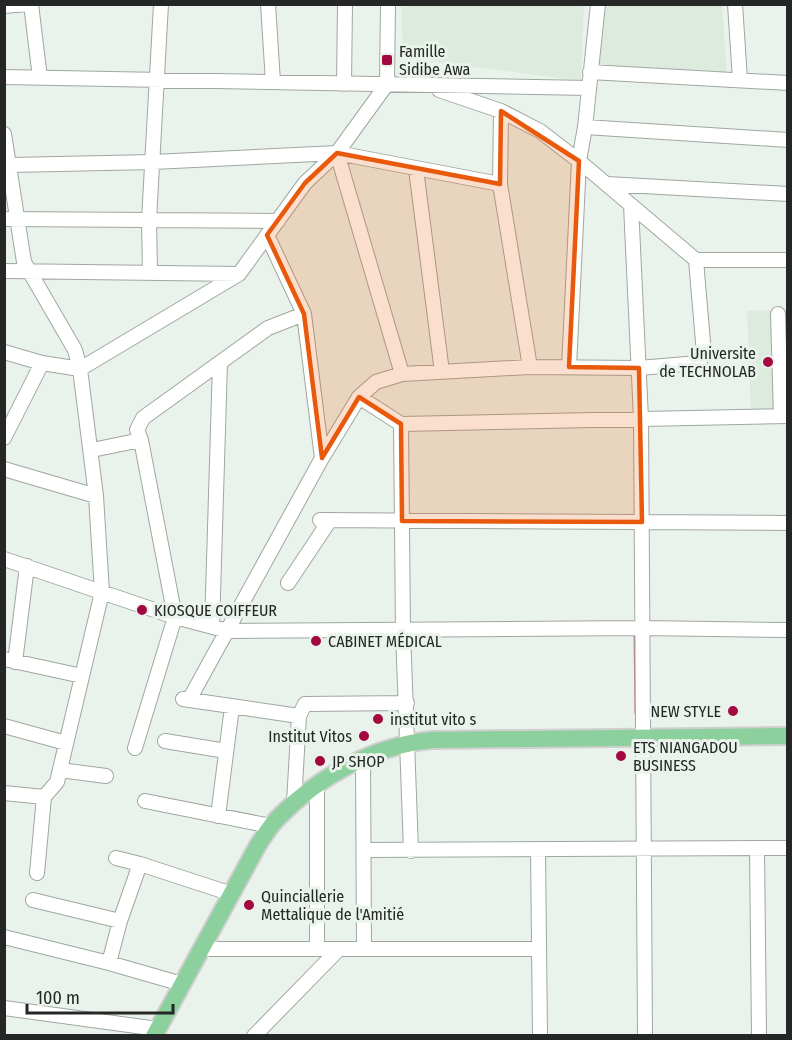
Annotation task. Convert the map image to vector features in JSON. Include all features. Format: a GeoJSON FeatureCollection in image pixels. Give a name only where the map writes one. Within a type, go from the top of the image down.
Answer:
{"type":"FeatureCollection","features":[{"type":"Feature","properties":{"kind":"main road"},"geometry":{"type":"LineString","coordinates":[[156,1032],[258,845],[271,826],[294,803],[318,785],[363,759],[409,742],[788,736]]}},
{"type":"Feature","properties":{"kind":"street"},"geometry":{"type":"LineString","coordinates":[[4,6],[29,4],[40,78]]}},
{"type":"Feature","properties":{"kind":"street"},"geometry":{"type":"LineString","coordinates":[[150,272],[149,220],[161,4]]}},
{"type":"Feature","properties":{"kind":"street"},"geometry":{"type":"LineString","coordinates":[[268,4],[273,82]]}},
{"type":"Feature","properties":{"kind":"street"},"geometry":{"type":"LineString","coordinates":[[344,84],[345,4]]}},
{"type":"Feature","properties":{"kind":"street"},"geometry":{"type":"LineString","coordinates":[[4,352],[42,363],[80,369],[239,274],[305,183],[337,153],[387,84],[388,4]]}},
{"type":"Feature","properties":{"kind":"street"},"geometry":{"type":"LineString","coordinates":[[569,367],[579,160],[585,127],[598,4]]}},
{"type":"Feature","properties":{"kind":"street"},"geometry":{"type":"LineString","coordinates":[[735,4],[740,80]]}},
{"type":"Feature","properties":{"kind":"street"},"geometry":{"type":"LineString","coordinates":[[590,72],[788,83]]}},
{"type":"Feature","properties":{"kind":"street"},"geometry":{"type":"LineString","coordinates":[[4,77],[589,88]]}},
{"type":"Feature","properties":{"kind":"street"},"geometry":{"type":"LineString","coordinates":[[425,85],[501,111],[540,131],[579,160],[696,260],[788,261]]}},
{"type":"Feature","properties":{"kind":"street"},"geometry":{"type":"LineString","coordinates":[[501,111],[500,184],[530,367]]}},
{"type":"Feature","properties":{"kind":"street"},"geometry":{"type":"LineString","coordinates":[[585,127],[788,140]]}},
{"type":"Feature","properties":{"kind":"street"},"geometry":{"type":"LineString","coordinates":[[4,134],[8,159],[11,219],[24,262],[75,350],[80,369],[92,450],[102,592],[57,782],[44,797],[37,873]]}},
{"type":"Feature","properties":{"kind":"street"},"geometry":{"type":"LineString","coordinates":[[337,153],[402,374]]}},
{"type":"Feature","properties":{"kind":"street"},"geometry":{"type":"LineString","coordinates":[[8,159],[153,162],[337,153],[500,184]]}},
{"type":"Feature","properties":{"kind":"street"},"geometry":{"type":"LineString","coordinates":[[416,169],[442,372]]}},
{"type":"Feature","properties":{"kind":"street"},"geometry":{"type":"LineString","coordinates":[[607,184],[788,194]]}},
{"type":"Feature","properties":{"kind":"street"},"geometry":{"type":"LineString","coordinates":[[631,205],[641,419],[645,1035]]}},
{"type":"Feature","properties":{"kind":"street"},"geometry":{"type":"LineString","coordinates":[[11,219],[278,221]]}},
{"type":"Feature","properties":{"kind":"street"},"geometry":{"type":"LineString","coordinates":[[267,235],[304,314],[322,458]]}},
{"type":"Feature","properties":{"kind":"street"},"geometry":{"type":"LineString","coordinates":[[299,716],[186,700],[228,631],[322,458],[359,397],[376,382],[402,374],[530,367],[639,368],[698,363],[703,359],[704,354],[696,260]]}},
{"type":"Feature","properties":{"kind":"street"},"geometry":{"type":"LineString","coordinates":[[4,271],[239,274]]}},
{"type":"Feature","properties":{"kind":"street"},"geometry":{"type":"LineString","coordinates":[[135,748],[176,617],[141,440],[137,430],[143,418],[268,328],[304,314]]}},
{"type":"Feature","properties":{"kind":"street"},"geometry":{"type":"LineString","coordinates":[[359,397],[401,424],[784,416],[778,314]]}},
{"type":"Feature","properties":{"kind":"street"},"geometry":{"type":"LineString","coordinates":[[4,438],[11,412],[42,363]]}},
{"type":"Feature","properties":{"kind":"street"},"geometry":{"type":"LineString","coordinates":[[212,627],[220,363]]}},
{"type":"Feature","properties":{"kind":"street"},"geometry":{"type":"LineString","coordinates":[[401,424],[403,631],[409,742],[411,851]]}},
{"type":"Feature","properties":{"kind":"street"},"geometry":{"type":"LineString","coordinates":[[92,450],[141,440]]}},
{"type":"Feature","properties":{"kind":"street"},"geometry":{"type":"LineString","coordinates":[[4,469],[96,496]]}},
{"type":"Feature","properties":{"kind":"street"},"geometry":{"type":"LineString","coordinates":[[288,583],[325,520],[788,523]]}},
{"type":"Feature","properties":{"kind":"street"},"geometry":{"type":"LineString","coordinates":[[4,559],[176,617],[228,631],[642,628],[788,630]]}},
{"type":"Feature","properties":{"kind":"street"},"geometry":{"type":"LineString","coordinates":[[27,566],[10,661],[82,676]]}},
{"type":"Feature","properties":{"kind":"street"},"geometry":{"type":"LineString","coordinates":[[294,803],[299,716],[305,704],[407,703]]}},
{"type":"Feature","properties":{"kind":"street"},"geometry":{"type":"LineString","coordinates":[[218,816],[232,707]]}},
{"type":"Feature","properties":{"kind":"street"},"geometry":{"type":"LineString","coordinates":[[4,726],[66,743]]}},
{"type":"Feature","properties":{"kind":"street"},"geometry":{"type":"LineString","coordinates":[[165,741],[226,751]]}},
{"type":"Feature","properties":{"kind":"street"},"geometry":{"type":"LineString","coordinates":[[363,759],[364,949]]}},
{"type":"Feature","properties":{"kind":"street"},"geometry":{"type":"LineString","coordinates":[[60,770],[106,776]]}},
{"type":"Feature","properties":{"kind":"street"},"geometry":{"type":"LineString","coordinates":[[318,785],[318,949]]}},
{"type":"Feature","properties":{"kind":"street"},"geometry":{"type":"LineString","coordinates":[[4,793],[44,797]]}},
{"type":"Feature","properties":{"kind":"street"},"geometry":{"type":"LineString","coordinates":[[145,801],[271,826]]}},
{"type":"Feature","properties":{"kind":"street"},"geometry":{"type":"LineString","coordinates":[[757,848],[759,1035]]}},
{"type":"Feature","properties":{"kind":"street"},"geometry":{"type":"LineString","coordinates":[[364,850],[788,848]]}},
{"type":"Feature","properties":{"kind":"street"},"geometry":{"type":"LineString","coordinates":[[538,849],[540,1035]]}},
{"type":"Feature","properties":{"kind":"street"},"geometry":{"type":"LineString","coordinates":[[116,858],[232,894]]}},
{"type":"Feature","properties":{"kind":"street"},"geometry":{"type":"LineString","coordinates":[[109,963],[120,921],[140,864]]}},
{"type":"Feature","properties":{"kind":"street"},"geometry":{"type":"LineString","coordinates":[[33,900],[120,921]]}},
{"type":"Feature","properties":{"kind":"street"},"geometry":{"type":"LineString","coordinates":[[4,937],[182,984]]}},
{"type":"Feature","properties":{"kind":"street"},"geometry":{"type":"LineString","coordinates":[[202,949],[539,949]]}},
{"type":"Feature","properties":{"kind":"street"},"geometry":{"type":"LineString","coordinates":[[254,1035],[339,949]]}},
{"type":"Feature","properties":{"kind":"street"},"geometry":{"type":"LineString","coordinates":[[4,1008],[156,1032]]}},
{"type":"Feature","properties":{"kind":"highlighted area"},"geometry":{"type":"Polygon","coordinates":[[[501,111],[579,161],[569,367],[639,368],[642,522],[402,521],[401,424],[359,397],[322,458],[304,314],[267,235],[305,183],[337,153],[500,184],[501,111]]]}},
{"type":"Feature","properties":{"kind":"shaded area"},"geometry":{"type":"Polygon","coordinates":[[[401,5],[584,5],[581,81],[403,58],[401,5]]]}},
{"type":"Feature","properties":{"kind":"shaded area"},"geometry":{"type":"Polygon","coordinates":[[[606,5],[722,5],[727,73],[598,67],[601,29],[606,5]]]}},
{"type":"Feature","properties":{"kind":"shaded area","name":"Universite de TECHNOLAB"},"geometry":{"type":"Polygon","coordinates":[[[787,310],[787,412],[751,413],[747,311],[787,310]]]}},
{"type":"Feature","properties":{"kind":"waterway"},"geometry":{"type":"LineString","coordinates":[[635,632],[636,713]]}},
{"type":"Feature","properties":{"kind":"place","name":"Famille Sidibe Awa"},"geometry":{"type":"Point","coordinates":[387,60]}},
{"type":"Feature","properties":{"kind":"place","name":"Universite de TECHNOLAB"},"geometry":{"type":"Point","coordinates":[768,362]}},
{"type":"Feature","properties":{"kind":"place","name":"KIOSQUE COIFFEUR"},"geometry":{"type":"Point","coordinates":[142,610]}},
{"type":"Feature","properties":{"kind":"place","name":"CABINET MÉDICAL"},"geometry":{"type":"Point","coordinates":[316,641]}},
{"type":"Feature","properties":{"kind":"place","name":"NEW STYLE"},"geometry":{"type":"Point","coordinates":[733,711]}},
{"type":"Feature","properties":{"kind":"place","name":"institut vito s"},"geometry":{"type":"Point","coordinates":[378,719]}},
{"type":"Feature","properties":{"kind":"place","name":"Institut Vitos"},"geometry":{"type":"Point","coordinates":[364,736]}},
{"type":"Feature","properties":{"kind":"place","name":"ETS NIANGADOU BUSINESS"},"geometry":{"type":"Point","coordinates":[621,756]}},
{"type":"Feature","properties":{"kind":"place","name":"JP SHOP"},"geometry":{"type":"Point","coordinates":[320,761]}},
{"type":"Feature","properties":{"kind":"place","name":"Quinciallerie Mettalique de l'Amitié"},"geometry":{"type":"Point","coordinates":[249,905]}}]}
